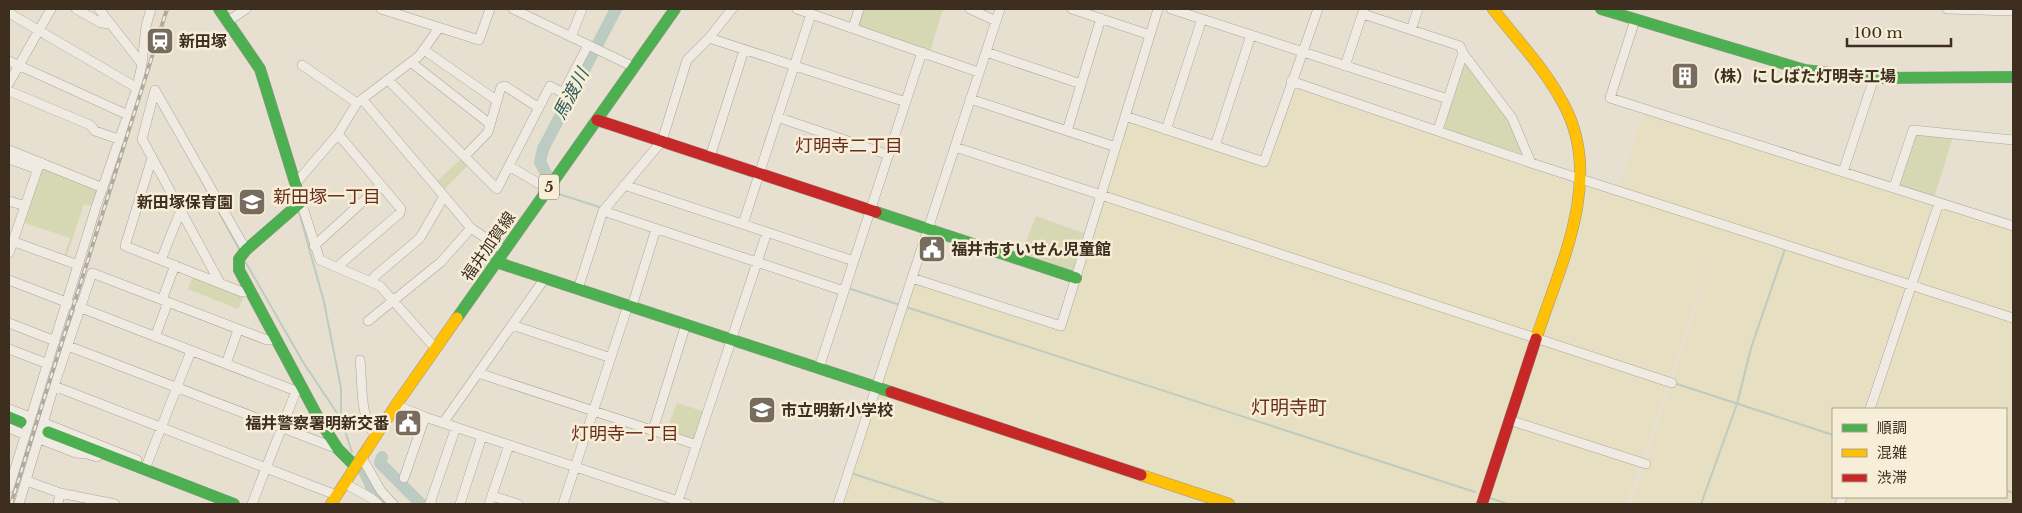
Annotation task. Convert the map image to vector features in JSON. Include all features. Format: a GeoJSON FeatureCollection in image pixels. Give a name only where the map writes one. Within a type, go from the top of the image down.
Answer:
{"type":"FeatureCollection","features":[{"type":"Feature","properties":{"kind":"street"},"geometry":{"type":"LineString","coordinates":[[9,83],[51,9]]}},
{"type":"Feature","properties":{"kind":"street"},"geometry":{"type":"LineString","coordinates":[[76,9],[101,23],[110,24]]}},
{"type":"Feature","properties":{"kind":"street"},"geometry":{"type":"LineString","coordinates":[[99,9],[142,64]]}},
{"type":"Feature","properties":{"kind":"street"},"geometry":{"type":"LineString","coordinates":[[9,488],[25,435],[26,420],[48,364],[78,265],[137,88],[142,64],[146,26],[151,9]]}},
{"type":"Feature","properties":{"kind":"street"},"geometry":{"type":"LineString","coordinates":[[219,9],[260,69],[314,246],[320,260],[380,286],[436,349]]}},
{"type":"Feature","properties":{"kind":"street"},"geometry":{"type":"LineString","coordinates":[[228,21],[246,9]]}},
{"type":"Feature","properties":{"kind":"street"},"geometry":{"type":"LineString","coordinates":[[382,9],[479,40],[490,9]]}},
{"type":"Feature","properties":{"kind":"street"},"geometry":{"type":"LineString","coordinates":[[513,9],[634,67]]}},
{"type":"Feature","properties":{"kind":"street"},"geometry":{"type":"LineString","coordinates":[[570,37],[582,9]]}},
{"type":"Feature","properties":{"kind":"street","name":"福井加賀線"},"geometry":{"type":"LineString","coordinates":[[334,500],[397,403],[675,9]]}},
{"type":"Feature","properties":{"kind":"street"},"geometry":{"type":"LineString","coordinates":[[578,289],[604,211],[662,141],[687,60],[709,38],[732,9]]}},
{"type":"Feature","properties":{"kind":"street"},"geometry":{"type":"LineString","coordinates":[[797,9],[978,72]]}},
{"type":"Feature","properties":{"kind":"street"},"geometry":{"type":"LineString","coordinates":[[853,28],[859,9]]}},
{"type":"Feature","properties":{"kind":"street"},"geometry":{"type":"LineString","coordinates":[[970,9],[996,21]]}},
{"type":"Feature","properties":{"kind":"street"},"geometry":{"type":"LineString","coordinates":[[838,504],[1000,9]]}},
{"type":"Feature","properties":{"kind":"street"},"geometry":{"type":"LineString","coordinates":[[1072,9],[1150,35]]}},
{"type":"Feature","properties":{"kind":"street"},"geometry":{"type":"LineString","coordinates":[[912,278],[1061,326],[1158,9]]}},
{"type":"Feature","properties":{"kind":"street"},"geometry":{"type":"LineString","coordinates":[[1171,9],[1448,99]]}},
{"type":"Feature","properties":{"kind":"street"},"geometry":{"type":"LineString","coordinates":[[1125,116],[1264,162],[1318,9]]}},
{"type":"Feature","properties":{"kind":"street"},"geometry":{"type":"LineString","coordinates":[[1411,30],[1418,9]]}},
{"type":"Feature","properties":{"kind":"street"},"geometry":{"type":"LineString","coordinates":[[1482,504],[1575,220],[1581,196],[1581,178],[1572,121],[1555,91],[1493,9]]}},
{"type":"Feature","properties":{"kind":"street"},"geometry":{"type":"LineString","coordinates":[[1601,9],[1806,70],[1874,78],[2013,77]]}},
{"type":"Feature","properties":{"kind":"street"},"geometry":{"type":"LineString","coordinates":[[1947,9],[2013,11]]}},
{"type":"Feature","properties":{"kind":"street"},"geometry":{"type":"LineString","coordinates":[[1346,66],[1364,12],[1460,46],[1463,53],[1512,118],[1531,162]]}},
{"type":"Feature","properties":{"kind":"street"},"geometry":{"type":"LineString","coordinates":[[9,13],[137,88]]}},
{"type":"Feature","properties":{"kind":"street"},"geometry":{"type":"LineString","coordinates":[[743,224],[811,14]]}},
{"type":"Feature","properties":{"kind":"street"},"geometry":{"type":"LineString","coordinates":[[1068,131],[1100,18]]}},
{"type":"Feature","properties":{"kind":"street"},"geometry":{"type":"LineString","coordinates":[[1166,130],[1202,19]]}},
{"type":"Feature","properties":{"kind":"street"},"geometry":{"type":"LineString","coordinates":[[1635,20],[1610,98],[2013,226]]}},
{"type":"Feature","properties":{"kind":"street"},"geometry":{"type":"LineString","coordinates":[[295,184],[338,134],[360,101],[412,63],[424,50],[439,28]]}},
{"type":"Feature","properties":{"kind":"street"},"geometry":{"type":"LineString","coordinates":[[1216,146],[1251,35]]}},
{"type":"Feature","properties":{"kind":"street"},"geometry":{"type":"LineString","coordinates":[[709,38],[906,102]]}},
{"type":"Feature","properties":{"kind":"street"},"geometry":{"type":"LineString","coordinates":[[388,80],[497,189],[550,86],[563,93],[588,45]]}},
{"type":"Feature","properties":{"kind":"street"},"geometry":{"type":"LineString","coordinates":[[424,50],[496,100]]}},
{"type":"Feature","properties":{"kind":"street"},"geometry":{"type":"LineString","coordinates":[[710,157],[744,50]]}},
{"type":"Feature","properties":{"kind":"street"},"geometry":{"type":"LineString","coordinates":[[819,368],[922,52]]}},
{"type":"Feature","properties":{"kind":"street"},"geometry":{"type":"LineString","coordinates":[[986,52],[1081,84]]}},
{"type":"Feature","properties":{"kind":"street"},"geometry":{"type":"LineString","coordinates":[[1438,130],[1463,53]]}},
{"type":"Feature","properties":{"kind":"street"},"geometry":{"type":"LineString","coordinates":[[9,61],[128,115]]}},
{"type":"Feature","properties":{"kind":"street"},"geometry":{"type":"LineString","coordinates":[[412,63],[490,124]]}},
{"type":"Feature","properties":{"kind":"street"},"geometry":{"type":"LineString","coordinates":[[302,65],[360,101],[471,228],[505,251]]}},
{"type":"Feature","properties":{"kind":"street"},"geometry":{"type":"LineString","coordinates":[[1843,172],[1874,78]]}},
{"type":"Feature","properties":{"kind":"street"},"geometry":{"type":"LineString","coordinates":[[1291,81],[1531,162],[2013,318]]}},
{"type":"Feature","properties":{"kind":"street"},"geometry":{"type":"LineString","coordinates":[[465,156],[488,132],[501,87],[505,86],[539,108]]}},
{"type":"Feature","properties":{"kind":"street"},"geometry":{"type":"LineString","coordinates":[[220,283],[180,212],[142,138],[155,90],[246,250]]}},
{"type":"Feature","properties":{"kind":"street"},"geometry":{"type":"LineString","coordinates":[[9,91],[90,125],[95,131],[120,140]]}},
{"type":"Feature","properties":{"kind":"street"},"geometry":{"type":"LineString","coordinates":[[970,99],[1116,147]]}},
{"type":"Feature","properties":{"kind":"street"},"geometry":{"type":"LineString","coordinates":[[777,117],[889,155]]}},
{"type":"Feature","properties":{"kind":"street"},"geometry":{"type":"LineString","coordinates":[[597,120],[1076,278]]}},
{"type":"Feature","properties":{"kind":"street"},"geometry":{"type":"LineString","coordinates":[[1894,187],[1913,130],[2013,140]]}},
{"type":"Feature","properties":{"kind":"street"},"geometry":{"type":"LineString","coordinates":[[337,267],[400,213],[401,209],[338,134]]}},
{"type":"Feature","properties":{"kind":"street"},"geometry":{"type":"LineString","coordinates":[[954,147],[1672,384]]}},
{"type":"Feature","properties":{"kind":"street"},"geometry":{"type":"LineString","coordinates":[[9,150],[38,166]]}},
{"type":"Feature","properties":{"kind":"street"},"geometry":{"type":"LineString","coordinates":[[152,158],[125,246],[242,292],[249,292]]}},
{"type":"Feature","properties":{"kind":"street"},"geometry":{"type":"LineString","coordinates":[[9,159],[38,166],[103,188]]}},
{"type":"Feature","properties":{"kind":"street"},"geometry":{"type":"LineString","coordinates":[[9,253],[11,240],[38,166]]}},
{"type":"Feature","properties":{"kind":"street"},"geometry":{"type":"LineString","coordinates":[[508,166],[548,189]]}},
{"type":"Feature","properties":{"kind":"street"},"geometry":{"type":"LineString","coordinates":[[314,246],[381,185]]}},
{"type":"Feature","properties":{"kind":"street"},"geometry":{"type":"LineString","coordinates":[[624,185],[854,261]]}},
{"type":"Feature","properties":{"kind":"street"},"geometry":{"type":"LineString","coordinates":[[372,282],[375,276],[420,238],[444,198]]}},
{"type":"Feature","properties":{"kind":"street"},"geometry":{"type":"LineString","coordinates":[[9,200],[25,206]]}},
{"type":"Feature","properties":{"kind":"street"},"geometry":{"type":"LineString","coordinates":[[301,202],[246,250],[238,264],[249,292],[276,340],[299,391],[338,448]]}},
{"type":"Feature","properties":{"kind":"street"},"geometry":{"type":"LineString","coordinates":[[1870,408],[1939,202]]}},
{"type":"Feature","properties":{"kind":"street"},"geometry":{"type":"LineString","coordinates":[[604,211],[844,291]]}},
{"type":"Feature","properties":{"kind":"street"},"geometry":{"type":"LineString","coordinates":[[161,260],[180,212]]}},
{"type":"Feature","properties":{"kind":"street"},"geometry":{"type":"LineString","coordinates":[[368,321],[440,262],[471,228]]}},
{"type":"Feature","properties":{"kind":"street"},"geometry":{"type":"LineString","coordinates":[[563,504],[656,229]]}},
{"type":"Feature","properties":{"kind":"street"},"geometry":{"type":"LineString","coordinates":[[397,403],[424,417],[681,503],[697,444],[767,232]]}},
{"type":"Feature","properties":{"kind":"street"},"geometry":{"type":"LineString","coordinates":[[11,240],[78,265]]}},
{"type":"Feature","properties":{"kind":"street"},"geometry":{"type":"LineString","coordinates":[[496,262],[1229,504]]}},
{"type":"Feature","properties":{"kind":"street"},"geometry":{"type":"LineString","coordinates":[[155,337],[175,266]]}},
{"type":"Feature","properties":{"kind":"street"},"geometry":{"type":"LineString","coordinates":[[19,504],[44,432],[54,386],[92,273],[238,330],[267,340],[276,340]]}},
{"type":"Feature","properties":{"kind":"street"},"geometry":{"type":"LineString","coordinates":[[443,423],[544,278]]}},
{"type":"Feature","properties":{"kind":"street"},"geometry":{"type":"LineString","coordinates":[[9,280],[299,391]]}},
{"type":"Feature","properties":{"kind":"street"},"geometry":{"type":"LineString","coordinates":[[9,323],[55,341]]}},
{"type":"Feature","properties":{"kind":"street"},"geometry":{"type":"LineString","coordinates":[[653,430],[686,324]]}},
{"type":"Feature","properties":{"kind":"street"},"geometry":{"type":"LineString","coordinates":[[512,325],[611,358]]}},
{"type":"Feature","properties":{"kind":"street"},"geometry":{"type":"LineString","coordinates":[[226,364],[238,330]]}},
{"type":"Feature","properties":{"kind":"street"},"geometry":{"type":"LineString","coordinates":[[68,346],[338,448],[358,461],[393,504]]}},
{"type":"Feature","properties":{"kind":"street"},"geometry":{"type":"LineString","coordinates":[[9,349],[48,364]]}},
{"type":"Feature","properties":{"kind":"street"},"geometry":{"type":"LineString","coordinates":[[147,464],[191,351]]}},
{"type":"Feature","properties":{"kind":"street"},"geometry":{"type":"LineString","coordinates":[[360,360],[361,397],[366,418],[375,435]]}},
{"type":"Feature","properties":{"kind":"street"},"geometry":{"type":"LineString","coordinates":[[478,373],[697,444]]}},
{"type":"Feature","properties":{"kind":"street"},"geometry":{"type":"LineString","coordinates":[[54,386],[266,468],[334,500]]}},
{"type":"Feature","properties":{"kind":"street"},"geometry":{"type":"LineString","coordinates":[[252,504],[281,428],[299,391]]}},
{"type":"Feature","properties":{"kind":"street"},"geometry":{"type":"LineString","coordinates":[[9,409],[26,420]]}},
{"type":"Feature","properties":{"kind":"street"},"geometry":{"type":"LineString","coordinates":[[9,417],[26,420]]}},
{"type":"Feature","properties":{"kind":"street"},"geometry":{"type":"LineString","coordinates":[[404,478],[424,417]]}},
{"type":"Feature","properties":{"kind":"street"},"geometry":{"type":"LineString","coordinates":[[1509,420],[1646,464]]}},
{"type":"Feature","properties":{"kind":"street"},"geometry":{"type":"LineString","coordinates":[[432,504],[430,503],[456,427]]}},
{"type":"Feature","properties":{"kind":"street"},"geometry":{"type":"LineString","coordinates":[[9,428],[25,435]]}},
{"type":"Feature","properties":{"kind":"street"},"geometry":{"type":"LineString","coordinates":[[44,432],[147,464],[185,479],[193,488]]}},
{"type":"Feature","properties":{"kind":"street"},"geometry":{"type":"LineString","coordinates":[[44,432],[234,504]]}},
{"type":"Feature","properties":{"kind":"street"},"geometry":{"type":"LineString","coordinates":[[460,504],[482,436]]}},
{"type":"Feature","properties":{"kind":"street"},"geometry":{"type":"LineString","coordinates":[[509,445],[490,500],[518,504]]}},
{"type":"Feature","properties":{"kind":"street"},"geometry":{"type":"LineString","coordinates":[[27,481],[60,493],[115,504]]}},
{"type":"Feature","properties":{"kind":"street"},"geometry":{"type":"LineString","coordinates":[[344,484],[371,498],[378,504]]}},
{"type":"Feature","properties":{"kind":"street"},"geometry":{"type":"LineString","coordinates":[[58,504],[60,493]]}},
{"type":"Feature","properties":{"kind":"shaded area"},"geometry":{"type":"Polygon","coordinates":[[[1291,81],[1618,189],[1646,110],[2013,226],[2013,504],[1632,504],[1735,190],[1626,504],[840,504],[912,278],[1061,326],[1125,116],[1266,164],[1291,81]]]}},
{"type":"Feature","properties":{"kind":"green space"},"geometry":{"type":"Polygon","coordinates":[[[859,9],[943,9],[929,55],[853,28],[859,9]]]}},
{"type":"Feature","properties":{"kind":"green space"},"geometry":{"type":"Polygon","coordinates":[[[1462,57],[1512,118],[1528,156],[1439,127],[1462,57]]]}},
{"type":"Feature","properties":{"kind":"green space"},"geometry":{"type":"Polygon","coordinates":[[[1913,130],[1953,137],[1934,198],[1894,187],[1913,130]]]}},
{"type":"Feature","properties":{"kind":"green space"},"geometry":{"type":"Polygon","coordinates":[[[462,158],[469,164],[443,191],[436,182],[462,158]]]}},
{"type":"Feature","properties":{"kind":"green space"},"geometry":{"type":"Polygon","coordinates":[[[40,162],[103,188],[96,207],[84,204],[66,258],[63,257],[70,238],[19,221],[40,162]]]}},
{"type":"Feature","properties":{"kind":"green space"},"geometry":{"type":"Polygon","coordinates":[[[1036,216],[1089,235],[1076,278],[1019,259],[1036,216]]]}},
{"type":"Feature","properties":{"kind":"green space"},"geometry":{"type":"Polygon","coordinates":[[[193,276],[244,296],[238,309],[188,289],[193,276]]]}},
{"type":"Feature","properties":{"kind":"green space"},"geometry":{"type":"Polygon","coordinates":[[[677,403],[705,412],[697,445],[665,434],[677,403]]]}},
{"type":"Feature","properties":{"kind":"waterway","name":"馬渡川"},"geometry":{"type":"LineString","coordinates":[[550,181],[540,162],[543,149],[616,9]]}},
{"type":"Feature","properties":{"kind":"waterway"},"geometry":{"type":"LineString","coordinates":[[198,174],[239,249]]}},
{"type":"Feature","properties":{"kind":"waterway"},"geometry":{"type":"LineString","coordinates":[[556,193],[602,208]]}},
{"type":"Feature","properties":{"kind":"waterway"},"geometry":{"type":"LineString","coordinates":[[299,212],[324,302],[341,388],[341,419],[352,452]]}},
{"type":"Feature","properties":{"kind":"waterway"},"geometry":{"type":"LineString","coordinates":[[1701,504],[1737,404],[1751,348],[1785,249]]}},
{"type":"Feature","properties":{"kind":"waterway"},"geometry":{"type":"LineString","coordinates":[[245,261],[303,362],[341,419]]}},
{"type":"Feature","properties":{"kind":"waterway"},"geometry":{"type":"LineString","coordinates":[[851,289],[900,305]]}},
{"type":"Feature","properties":{"kind":"waterway"},"geometry":{"type":"LineString","coordinates":[[906,307],[1475,492]]}},
{"type":"Feature","properties":{"kind":"waterway"},"geometry":{"type":"LineString","coordinates":[[1674,383],[1832,435]]}},
{"type":"Feature","properties":{"kind":"waterway","name":"馬渡川"},"geometry":{"type":"LineString","coordinates":[[382,457],[380,463],[421,504]]}},
{"type":"Feature","properties":{"kind":"waterway"},"geometry":{"type":"LineString","coordinates":[[363,469],[373,490],[385,504]]}},
{"type":"Feature","properties":{"kind":"waterway"},"geometry":{"type":"LineString","coordinates":[[851,473],[946,504]]}},
{"type":"Feature","properties":{"kind":"waterway"},"geometry":{"type":"LineString","coordinates":[[2007,490],[2013,493]]}},
{"type":"Feature","properties":{"kind":"waterway"},"geometry":{"type":"LineString","coordinates":[[1490,498],[1508,504]]}},
{"type":"Feature","properties":{"kind":"railway"},"geometry":{"type":"LineString","coordinates":[[11,504],[167,9]]}},
{"type":"Feature","properties":{"kind":"traffic: fast"},"geometry":{"type":"LineString","coordinates":[[219,9],[260,69],[301,202],[246,250],[239,259],[239,270],[320,421],[338,449],[355,466]]}},
{"type":"Feature","properties":{"kind":"traffic: fast"},"geometry":{"type":"LineString","coordinates":[[457,318],[675,9]]}},
{"type":"Feature","properties":{"kind":"traffic: fast"},"geometry":{"type":"LineString","coordinates":[[1601,9],[1805,70],[1874,78],[2013,77]]}},
{"type":"Feature","properties":{"kind":"traffic: fast"},"geometry":{"type":"LineString","coordinates":[[876,212],[1076,278]]}},
{"type":"Feature","properties":{"kind":"traffic: fast"},"geometry":{"type":"LineString","coordinates":[[496,262],[891,392]]}},
{"type":"Feature","properties":{"kind":"traffic: fast"},"geometry":{"type":"LineString","coordinates":[[9,417],[21,422]]}},
{"type":"Feature","properties":{"kind":"traffic: fast"},"geometry":{"type":"LineString","coordinates":[[48,432],[234,504]]}},
{"type":"Feature","properties":{"kind":"traffic: slow"},"geometry":{"type":"LineString","coordinates":[[1493,9],[1533,58],[1560,97],[1577,139],[1580,167],[1579,196],[1573,226],[1536,339]]}},
{"type":"Feature","properties":{"kind":"traffic: slow"},"geometry":{"type":"LineString","coordinates":[[331,504],[396,405],[457,318]]}},
{"type":"Feature","properties":{"kind":"traffic: slow"},"geometry":{"type":"LineString","coordinates":[[1141,475],[1229,504]]}},
{"type":"Feature","properties":{"kind":"traffic: jam"},"geometry":{"type":"LineString","coordinates":[[597,120],[876,212]]}},
{"type":"Feature","properties":{"kind":"traffic: jam"},"geometry":{"type":"LineString","coordinates":[[1482,504],[1536,339]]}},
{"type":"Feature","properties":{"kind":"traffic: jam"},"geometry":{"type":"LineString","coordinates":[[891,392],[1141,475]]}},
{"type":"Feature","properties":{"kind":"place","name":"新田塚"},"geometry":{"type":"Point","coordinates":[160,41]}},
{"type":"Feature","properties":{"kind":"place","name":"（株）にしばた灯明寺工場"},"geometry":{"type":"Point","coordinates":[1685,76]}},
{"type":"Feature","properties":{"kind":"place","name":"新田塚保育園"},"geometry":{"type":"Point","coordinates":[252,202]}},
{"type":"Feature","properties":{"kind":"place","name":"福井市すいせん児童館"},"geometry":{"type":"Point","coordinates":[932,249]}},
{"type":"Feature","properties":{"kind":"place","name":"市立明新小学校"},"geometry":{"type":"Point","coordinates":[762,410]}},
{"type":"Feature","properties":{"kind":"place","name":"福井警察署明新交番"},"geometry":{"type":"Point","coordinates":[408,423]}},
{"type":"Feature","properties":{"kind":"district","name":"灯明寺二丁目"},"geometry":{"type":"Point","coordinates":[849,146]}},
{"type":"Feature","properties":{"kind":"district","name":"新田塚一丁目"},"geometry":{"type":"Point","coordinates":[327,197]}},
{"type":"Feature","properties":{"kind":"district","name":"灯明寺町"},"geometry":{"type":"Point","coordinates":[1289,407]}},
{"type":"Feature","properties":{"kind":"district","name":"灯明寺一丁目"},"geometry":{"type":"Point","coordinates":[625,434]}}]}
